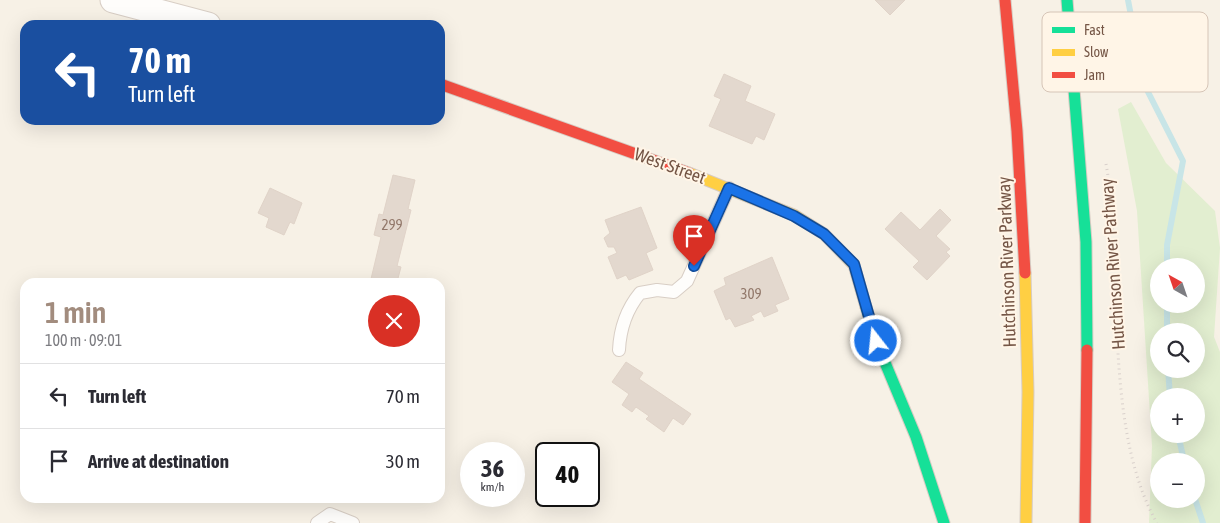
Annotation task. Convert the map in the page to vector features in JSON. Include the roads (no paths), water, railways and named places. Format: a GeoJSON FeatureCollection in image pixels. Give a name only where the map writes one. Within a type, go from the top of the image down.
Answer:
{"type":"FeatureCollection","features":[{"type":"Feature","properties":{"kind":"main road","name":"Hutchinson River Parkway"},"geometry":{"type":"LineString","coordinates":[[1005,0],[1020,143],[1025,232],[1028,399],[1026,523]]}},
{"type":"Feature","properties":{"kind":"main road","name":"West Street"},"geometry":{"type":"LineString","coordinates":[[445,85],[729,188],[802,220],[824,234],[854,264],[876,341],[916,437],[944,523]]}},
{"type":"Feature","properties":{"kind":"main road"},"geometry":{"type":"LineString","coordinates":[[1074,92],[1086,242],[1087,446],[1085,523]]}},
{"type":"Feature","properties":{"kind":"street"},"geometry":{"type":"LineString","coordinates":[[113,0],[189,20]]}},
{"type":"Feature","properties":{"kind":"lane"},"geometry":{"type":"LineString","coordinates":[[619,350],[620,337],[627,313],[640,293],[657,290],[674,292],[687,281],[729,188]]}},
{"type":"Feature","properties":{"kind":"lane"},"geometry":{"type":"LineString","coordinates":[[317,523],[330,514],[353,523]]}},
{"type":"Feature","properties":{"kind":"waterway"},"geometry":{"type":"LineString","coordinates":[[1128,0],[1130,12]]}},
{"type":"Feature","properties":{"kind":"waterway"},"geometry":{"type":"LineString","coordinates":[[1148,92],[1183,161],[1167,245],[1167,258]]}},
{"type":"Feature","properties":{"kind":"waterway"},"geometry":{"type":"LineString","coordinates":[[1167,313],[1167,323]]}},
{"type":"Feature","properties":{"kind":"waterway"},"geometry":{"type":"LineString","coordinates":[[1169,378],[1169,388]]}},
{"type":"Feature","properties":{"kind":"waterway"},"geometry":{"type":"LineString","coordinates":[[1180,443],[1182,453]]}},
{"type":"Feature","properties":{"kind":"waterway"},"geometry":{"type":"LineString","coordinates":[[1198,508],[1203,523]]}}]}
